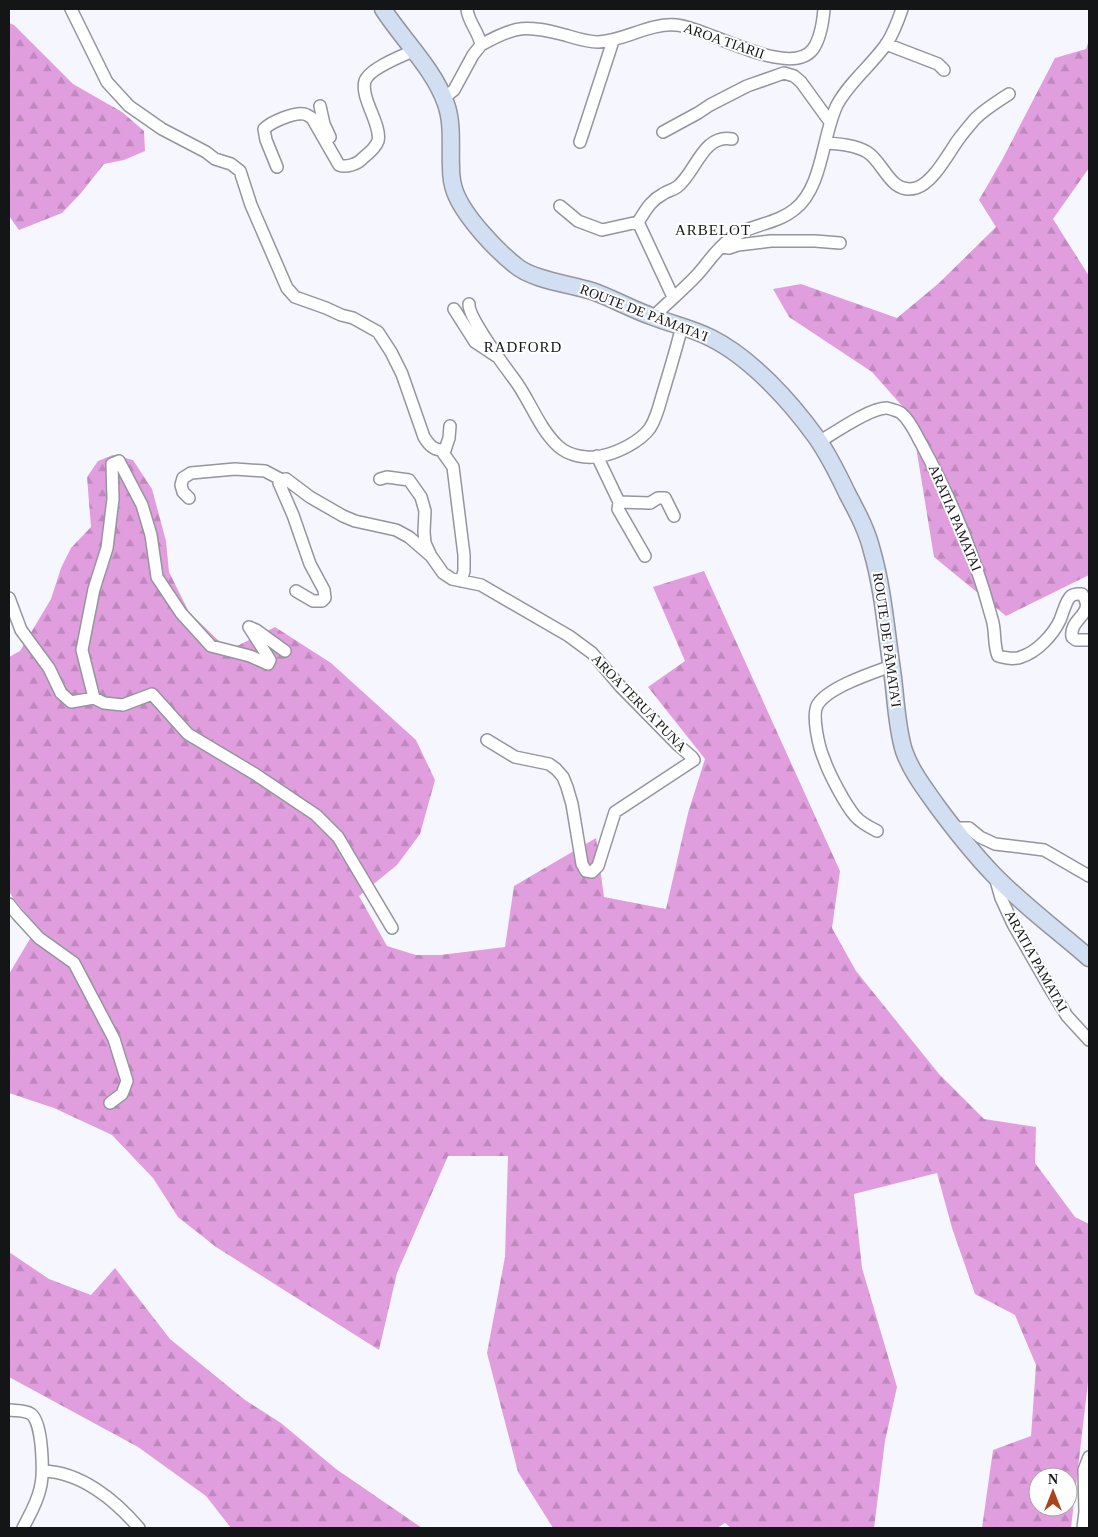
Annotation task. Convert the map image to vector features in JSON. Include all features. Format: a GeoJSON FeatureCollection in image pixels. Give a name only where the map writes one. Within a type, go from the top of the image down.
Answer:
{"type":"FeatureCollection","features":[{"type":"Feature","properties":{"kind":"main road","name":"ROUTE DE PĀMATA'I"},"geometry":{"type":"LineString","coordinates":[[383,9],[442,93],[448,112],[451,170],[455,192],[458,200],[498,250],[520,269],[553,282],[564,283],[594,292],[652,317],[698,332],[721,344],[749,365],[789,402],[819,442],[860,516],[870,544],[880,584],[899,731],[907,759],[928,794],[994,875],[1038,916],[1089,958]]}},
{"type":"Feature","properties":{"kind":"street"},"geometry":{"type":"LineString","coordinates":[[71,9],[107,82],[129,106],[162,129],[240,171],[251,205],[287,288],[295,297],[353,318],[378,332],[402,374],[424,437],[429,445],[438,451],[445,450],[450,438],[450,426]]}},
{"type":"Feature","properties":{"kind":"street"},"geometry":{"type":"LineString","coordinates":[[467,9],[469,19],[480,39],[481,45]]}},
{"type":"Feature","properties":{"kind":"street","name":"AROA TIARII"},"geometry":{"type":"LineString","coordinates":[[442,93],[449,94],[454,90],[481,45],[501,34],[522,28],[545,30],[592,42],[611,40],[648,28],[674,24],[696,29],[768,56],[794,58],[809,53],[813,48],[817,41],[824,9]]}},
{"type":"Feature","properties":{"kind":"street"},"geometry":{"type":"LineString","coordinates":[[652,317],[698,275],[721,247],[740,233],[785,216],[804,200],[826,143],[830,122],[840,101],[886,44],[894,31],[902,9]]}},
{"type":"Feature","properties":{"kind":"street"},"geometry":{"type":"LineString","coordinates":[[580,142],[602,79],[612,44],[611,40]]}},
{"type":"Feature","properties":{"kind":"street"},"geometry":{"type":"LineString","coordinates":[[886,44],[938,64],[944,70]]}},
{"type":"Feature","properties":{"kind":"street"},"geometry":{"type":"LineString","coordinates":[[277,167],[266,140],[264,129],[270,124],[298,114],[305,114],[312,118],[339,165],[344,167],[361,160],[372,150],[378,140],[376,124],[366,95],[366,80],[381,67],[413,51]]}},
{"type":"Feature","properties":{"kind":"street"},"geometry":{"type":"LineString","coordinates":[[663,132],[747,86],[784,73],[794,76],[801,82],[830,122]]}},
{"type":"Feature","properties":{"kind":"street"},"geometry":{"type":"LineString","coordinates":[[826,143],[846,145],[868,152],[896,186],[910,189],[917,188],[925,183],[934,173],[976,118],[1009,94]]}},
{"type":"Feature","properties":{"kind":"street"},"geometry":{"type":"LineString","coordinates":[[320,106],[322,119],[328,134],[348,166]]}},
{"type":"Feature","properties":{"kind":"street"},"geometry":{"type":"LineString","coordinates":[[560,206],[578,221],[602,230],[638,222],[650,203],[677,188],[686,178],[699,157],[711,144],[720,139],[732,139]]}},
{"type":"Feature","properties":{"kind":"street"},"geometry":{"type":"LineString","coordinates":[[638,222],[673,297]]}},
{"type":"Feature","properties":{"kind":"street"},"geometry":{"type":"LineString","coordinates":[[721,247],[729,248],[771,241],[840,243]]}},
{"type":"Feature","properties":{"kind":"street"},"geometry":{"type":"LineString","coordinates":[[469,304],[468,308],[498,357],[521,389],[542,427],[555,443],[569,453],[578,456],[604,455],[633,442],[643,436],[650,428],[656,416],[682,326]]}},
{"type":"Feature","properties":{"kind":"street"},"geometry":{"type":"LineString","coordinates":[[454,308],[476,342],[498,357]]}},
{"type":"Feature","properties":{"kind":"street","name":"ARATIA PAMATAI"},"geometry":{"type":"LineString","coordinates":[[819,442],[853,421],[877,410],[887,408],[901,412],[909,421],[928,457],[972,554],[993,621],[995,648],[998,656],[1008,659],[1021,657],[1036,648],[1048,637],[1059,622],[1070,596],[1075,593],[1082,594],[1087,600],[1087,606],[1072,629],[1071,634],[1076,640],[1089,640]]}},
{"type":"Feature","properties":{"kind":"street"},"geometry":{"type":"LineString","coordinates":[[441,450],[454,467],[464,555],[464,571],[461,581]]}},
{"type":"Feature","properties":{"kind":"street"},"geometry":{"type":"LineString","coordinates":[[597,456],[619,502],[618,509],[645,556]]}},
{"type":"Feature","properties":{"kind":"street"},"geometry":{"type":"LineString","coordinates":[[94,698],[82,650],[94,589],[107,548],[113,500],[112,464],[117,461],[119,461],[142,505],[151,535],[158,577],[181,613],[211,646],[250,656],[268,664],[270,660],[249,627],[285,651]]}},
{"type":"Feature","properties":{"kind":"street","name":"AROA TERUA PUNA"},"geometry":{"type":"LineString","coordinates":[[189,498],[181,485],[183,478],[191,473],[235,469],[266,471],[282,480],[286,479],[310,497],[343,516],[396,530],[409,536],[431,556]]}},
{"type":"Feature","properties":{"kind":"street","name":"AROA TERUA PUNA"},"geometry":{"type":"LineString","coordinates":[[380,479],[386,477],[409,480],[416,488],[425,511],[425,543],[443,574],[452,579],[481,585],[505,597],[569,636],[592,653],[620,686],[694,760],[614,812],[598,866],[592,872],[586,871],[582,864],[572,804],[563,777],[549,764],[515,757],[500,746],[487,740]]}},
{"type":"Feature","properties":{"kind":"street"},"geometry":{"type":"LineString","coordinates":[[282,480],[279,484],[293,515],[310,564],[324,590],[325,598],[322,601],[314,601],[296,591]]}},
{"type":"Feature","properties":{"kind":"street"},"geometry":{"type":"LineString","coordinates":[[619,502],[650,502],[658,498],[665,498],[674,516]]}},
{"type":"Feature","properties":{"kind":"street"},"geometry":{"type":"LineString","coordinates":[[9,598],[21,630],[49,668],[61,693],[71,702],[94,698],[104,703],[123,705],[152,694],[188,734],[255,774],[316,815],[338,837],[392,928]]}},
{"type":"Feature","properties":{"kind":"street"},"geometry":{"type":"LineString","coordinates":[[877,831],[863,824],[855,816],[831,775],[824,759],[814,713],[824,697],[837,688],[892,666]]}},
{"type":"Feature","properties":{"kind":"street"},"geometry":{"type":"LineString","coordinates":[[954,828],[969,828],[980,837],[995,844],[1044,850],[1089,876]]}},
{"type":"Feature","properties":{"kind":"street","name":"ARATIA PAMATAI"},"geometry":{"type":"LineString","coordinates":[[994,875],[1012,924],[1066,1016],[1089,1040]]}},
{"type":"Feature","properties":{"kind":"street"},"geometry":{"type":"LineString","coordinates":[[9,904],[39,938],[74,963],[114,1040],[127,1081],[122,1094],[110,1103]]}},
{"type":"Feature","properties":{"kind":"street"},"geometry":{"type":"LineString","coordinates":[[9,1410],[25,1411],[32,1415],[38,1422],[40,1438],[41,1487],[23,1528]]}},
{"type":"Feature","properties":{"kind":"street"},"geometry":{"type":"LineString","coordinates":[[1083,1528],[1085,1512],[1084,1470],[1089,1457]]}},
{"type":"Feature","properties":{"kind":"street"},"geometry":{"type":"LineString","coordinates":[[42,1471],[54,1471],[64,1474],[90,1486],[121,1509],[139,1528]]}},
{"type":"Feature","properties":{"kind":"green space"},"geometry":{"type":"Polygon","coordinates":[[[9,23],[14,25],[73,84],[122,112],[144,131],[145,151],[124,160],[104,164],[62,213],[19,230],[9,216],[9,23]]]}},
{"type":"Feature","properties":{"kind":"green space"},"geometry":{"type":"Polygon","coordinates":[[[1089,40],[1089,168],[1053,219],[1089,276],[1089,575],[1006,616],[934,557],[911,416],[872,372],[789,317],[773,289],[801,284],[897,318],[939,283],[996,227],[979,200],[1055,58],[1086,49],[1089,40]]]}},
{"type":"Feature","properties":{"kind":"green space"},"geometry":{"type":"Polygon","coordinates":[[[113,455],[133,460],[152,489],[166,541],[169,572],[189,612],[219,641],[231,649],[275,627],[331,663],[416,740],[435,780],[420,834],[397,865],[359,896],[387,946],[416,955],[440,955],[505,947],[514,886],[596,838],[604,897],[666,909],[688,813],[705,759],[648,687],[685,661],[653,587],[704,571],[840,871],[832,928],[856,971],[939,1074],[984,1119],[1036,1127],[1035,1163],[1075,1217],[1089,1224],[1089,1374],[1078,1468],[1028,1467],[1028,1517],[1072,1517],[1071,1528],[982,1528],[993,1450],[1031,1436],[1036,1365],[1015,1315],[975,1294],[952,1228],[937,1173],[854,1194],[862,1268],[897,1387],[885,1441],[874,1528],[731,1528],[725,1523],[717,1528],[553,1528],[518,1472],[487,1353],[505,1257],[508,1156],[448,1156],[397,1273],[379,1350],[216,1247],[178,1217],[153,1178],[112,1135],[54,1108],[9,1093],[9,974],[37,927],[9,891],[9,657],[20,651],[51,599],[61,568],[71,548],[91,527],[87,477],[98,461],[113,455]]]}},
{"type":"Feature","properties":{"kind":"green space"},"geometry":{"type":"Polygon","coordinates":[[[9,1252],[49,1279],[91,1295],[115,1268],[170,1339],[245,1400],[281,1423],[336,1469],[422,1528],[231,1528],[206,1496],[138,1447],[9,1377],[9,1252]]]}},
{"type":"Feature","properties":{"kind":"district","name":"ARBELOT"},"geometry":{"type":"Point","coordinates":[713,230]}},
{"type":"Feature","properties":{"kind":"district","name":"RADFORD"},"geometry":{"type":"Point","coordinates":[523,347]}}]}
